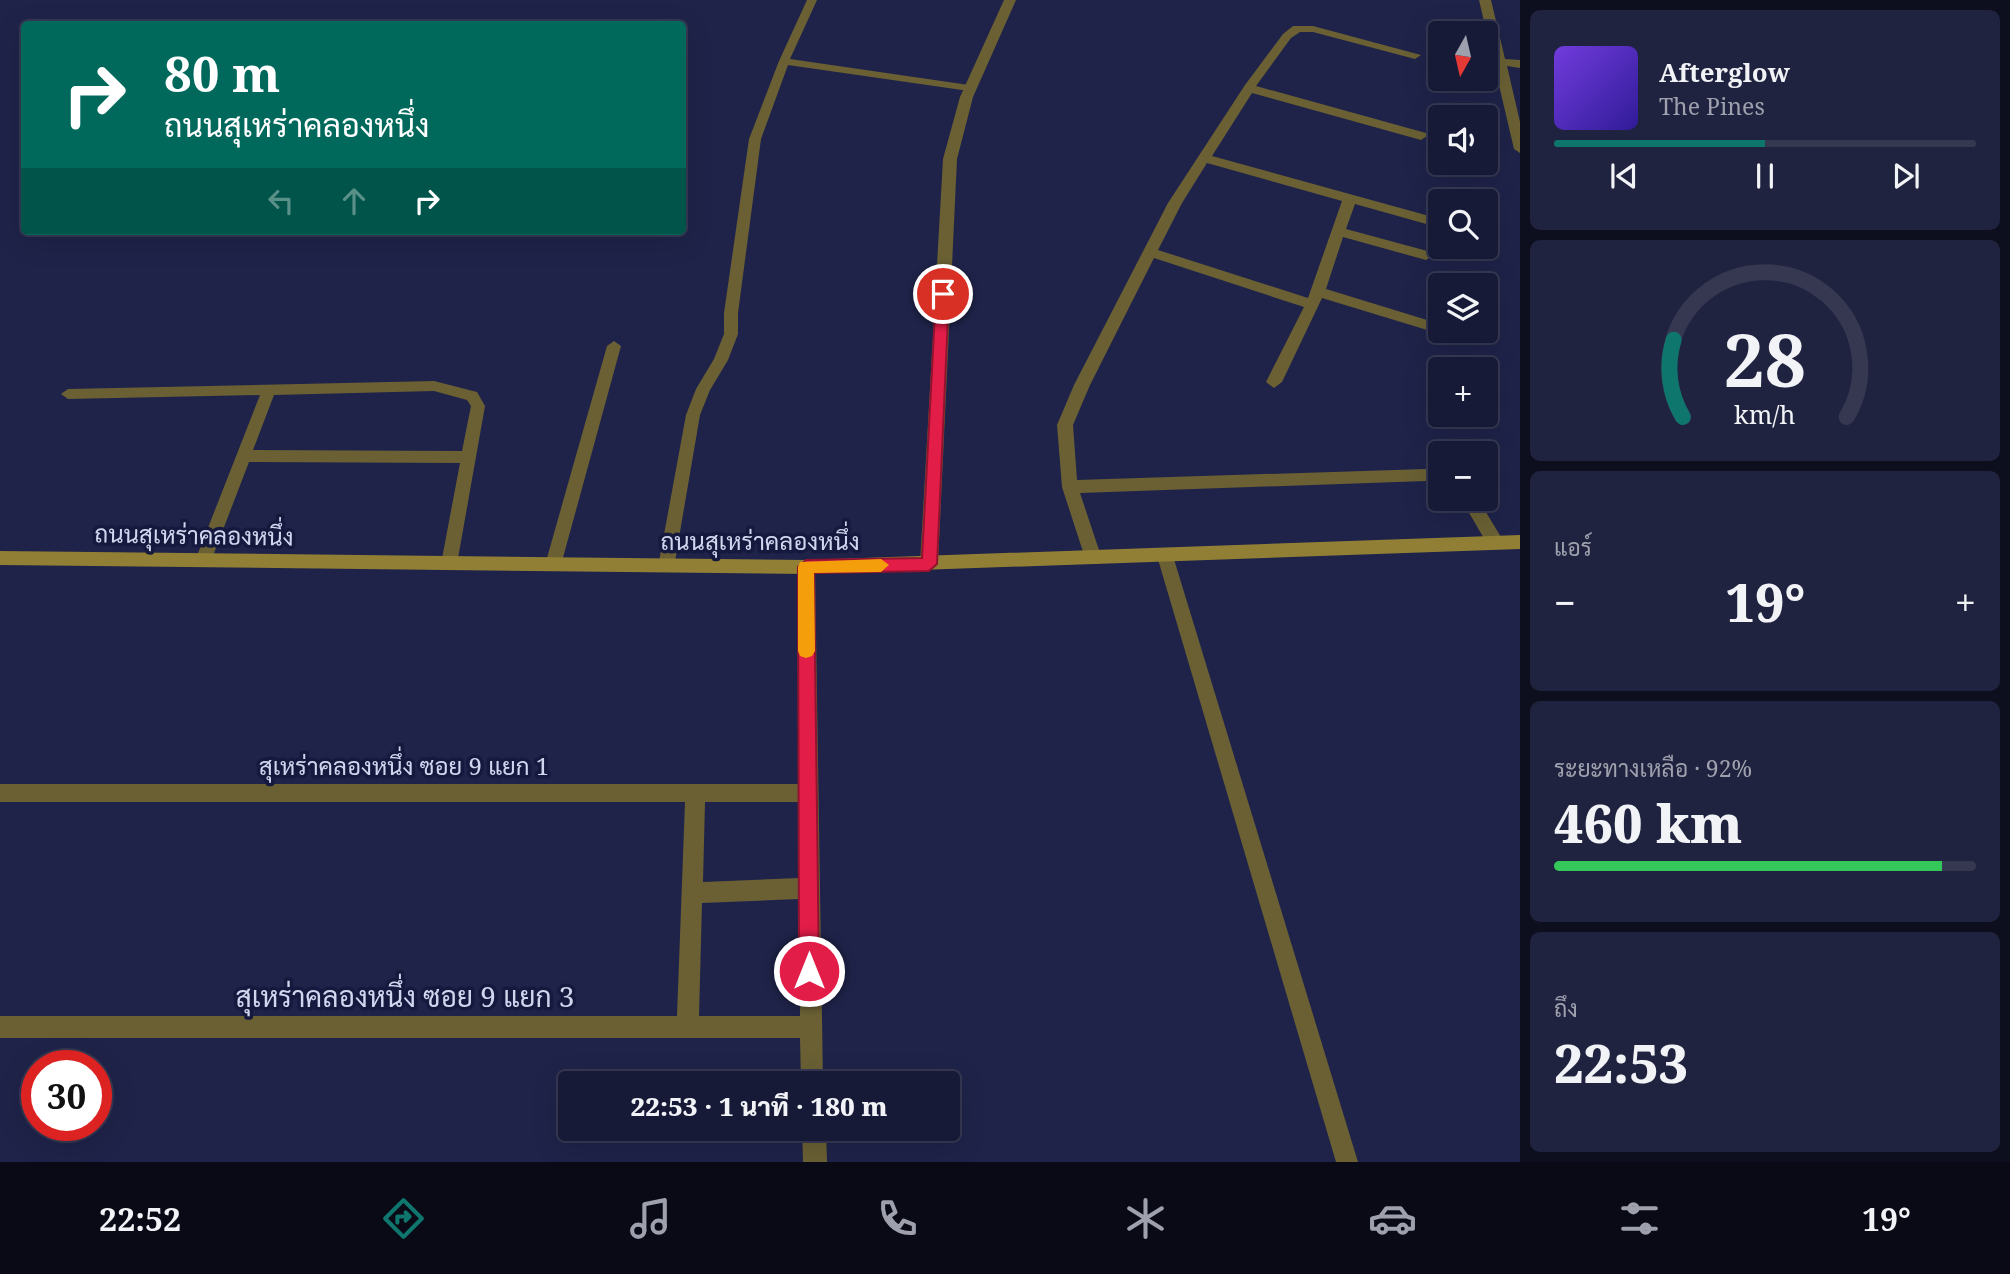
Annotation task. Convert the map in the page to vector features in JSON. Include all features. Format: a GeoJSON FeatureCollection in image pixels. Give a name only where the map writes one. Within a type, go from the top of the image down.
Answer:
{"type":"FeatureCollection","features":[{"type":"Feature","properties":{"kind":"main road","name":"ถนนสุเหร่าคลองหนึ่ง"},"geometry":{"type":"LineString","coordinates":[[0,558],[806,567],[1520,542]]}},
{"type":"Feature","properties":{"kind":"street"},"geometry":{"type":"LineString","coordinates":[[929,564],[950,159],[954,133],[968,88],[1010,0]]}},
{"type":"Feature","properties":{"kind":"street"},"geometry":{"type":"LineString","coordinates":[[1485,0],[1520,149]]}},
{"type":"Feature","properties":{"kind":"street"},"geometry":{"type":"LineString","coordinates":[[1093,559],[1070,487],[1065,425],[1082,384],[1175,203],[1249,88],[1287,36],[1297,28],[1313,29],[1415,55]]}},
{"type":"Feature","properties":{"kind":"street"},"geometry":{"type":"LineString","coordinates":[[1500,62],[1520,64]]}},
{"type":"Feature","properties":{"kind":"street"},"geometry":{"type":"LineString","coordinates":[[1249,88],[1421,136]]}},
{"type":"Feature","properties":{"kind":"street"},"geometry":{"type":"LineString","coordinates":[[1205,158],[1428,220]]}},
{"type":"Feature","properties":{"kind":"street"},"geometry":{"type":"LineString","coordinates":[[1275,382],[1315,298],[1350,198]]}},
{"type":"Feature","properties":{"kind":"street"},"geometry":{"type":"LineString","coordinates":[[1340,232],[1426,255]]}},
{"type":"Feature","properties":{"kind":"street"},"geometry":{"type":"LineString","coordinates":[[1150,252],[1428,326]]}},
{"type":"Feature","properties":{"kind":"street"},"geometry":{"type":"LineString","coordinates":[[1070,487],[1428,475]]}},
{"type":"Feature","properties":{"kind":"street"},"geometry":{"type":"LineString","coordinates":[[1476,511],[1495,542]]}},
{"type":"Feature","properties":{"kind":"street"},"geometry":{"type":"LineString","coordinates":[[806,567],[811,1071]]}},
{"type":"Feature","properties":{"kind":"street"},"geometry":{"type":"LineString","coordinates":[[688,1027],[695,792]]}},
{"type":"Feature","properties":{"kind":"street","name":"สุเหร่าคลองหนึ่ง ซอย 9 แยก 1"},"geometry":{"type":"LineString","coordinates":[[0,793],[808,793]]}},
{"type":"Feature","properties":{"kind":"street"},"geometry":{"type":"LineString","coordinates":[[692,893],[808,888]]}},
{"type":"Feature","properties":{"kind":"street","name":"สุเหร่าคลองหนึ่ง ซอย 9 แยก 3"},"geometry":{"type":"LineString","coordinates":[[0,1027],[809,1027]]}},
{"type":"Feature","properties":{"kind":"street"},"geometry":{"type":"LineString","coordinates":[[814,1141],[815,1162]]}},
{"type":"Feature","properties":{"kind":"lane"},"geometry":{"type":"LineString","coordinates":[[666,567],[693,415],[731,334],[731,313],[755,139],[784,61],[812,0]]}},
{"type":"Feature","properties":{"kind":"lane"},"geometry":{"type":"LineString","coordinates":[[784,61],[968,88]]}},
{"type":"Feature","properties":{"kind":"lane"},"geometry":{"type":"LineString","coordinates":[[553,565],[614,346]]}},
{"type":"Feature","properties":{"kind":"lane"},"geometry":{"type":"LineString","coordinates":[[68,394],[434,386],[472,396],[478,405],[449,564]]}},
{"type":"Feature","properties":{"kind":"lane"},"geometry":{"type":"LineString","coordinates":[[203,561],[269,390]]}},
{"type":"Feature","properties":{"kind":"lane"},"geometry":{"type":"LineString","coordinates":[[243,456],[469,457]]}},
{"type":"Feature","properties":{"kind":"lane"},"geometry":{"type":"LineString","coordinates":[[1164,556],[1347,1162]]}},
{"type":"Feature","properties":{"kind":"slow traffic"},"geometry":{"type":"LineString","coordinates":[[806,651],[806,567],[881,565]]}},
{"type":"Feature","properties":{"kind":"route"},"geometry":{"type":"LineString","coordinates":[[809,971],[806,567],[929,564],[943,294]]}}]}
